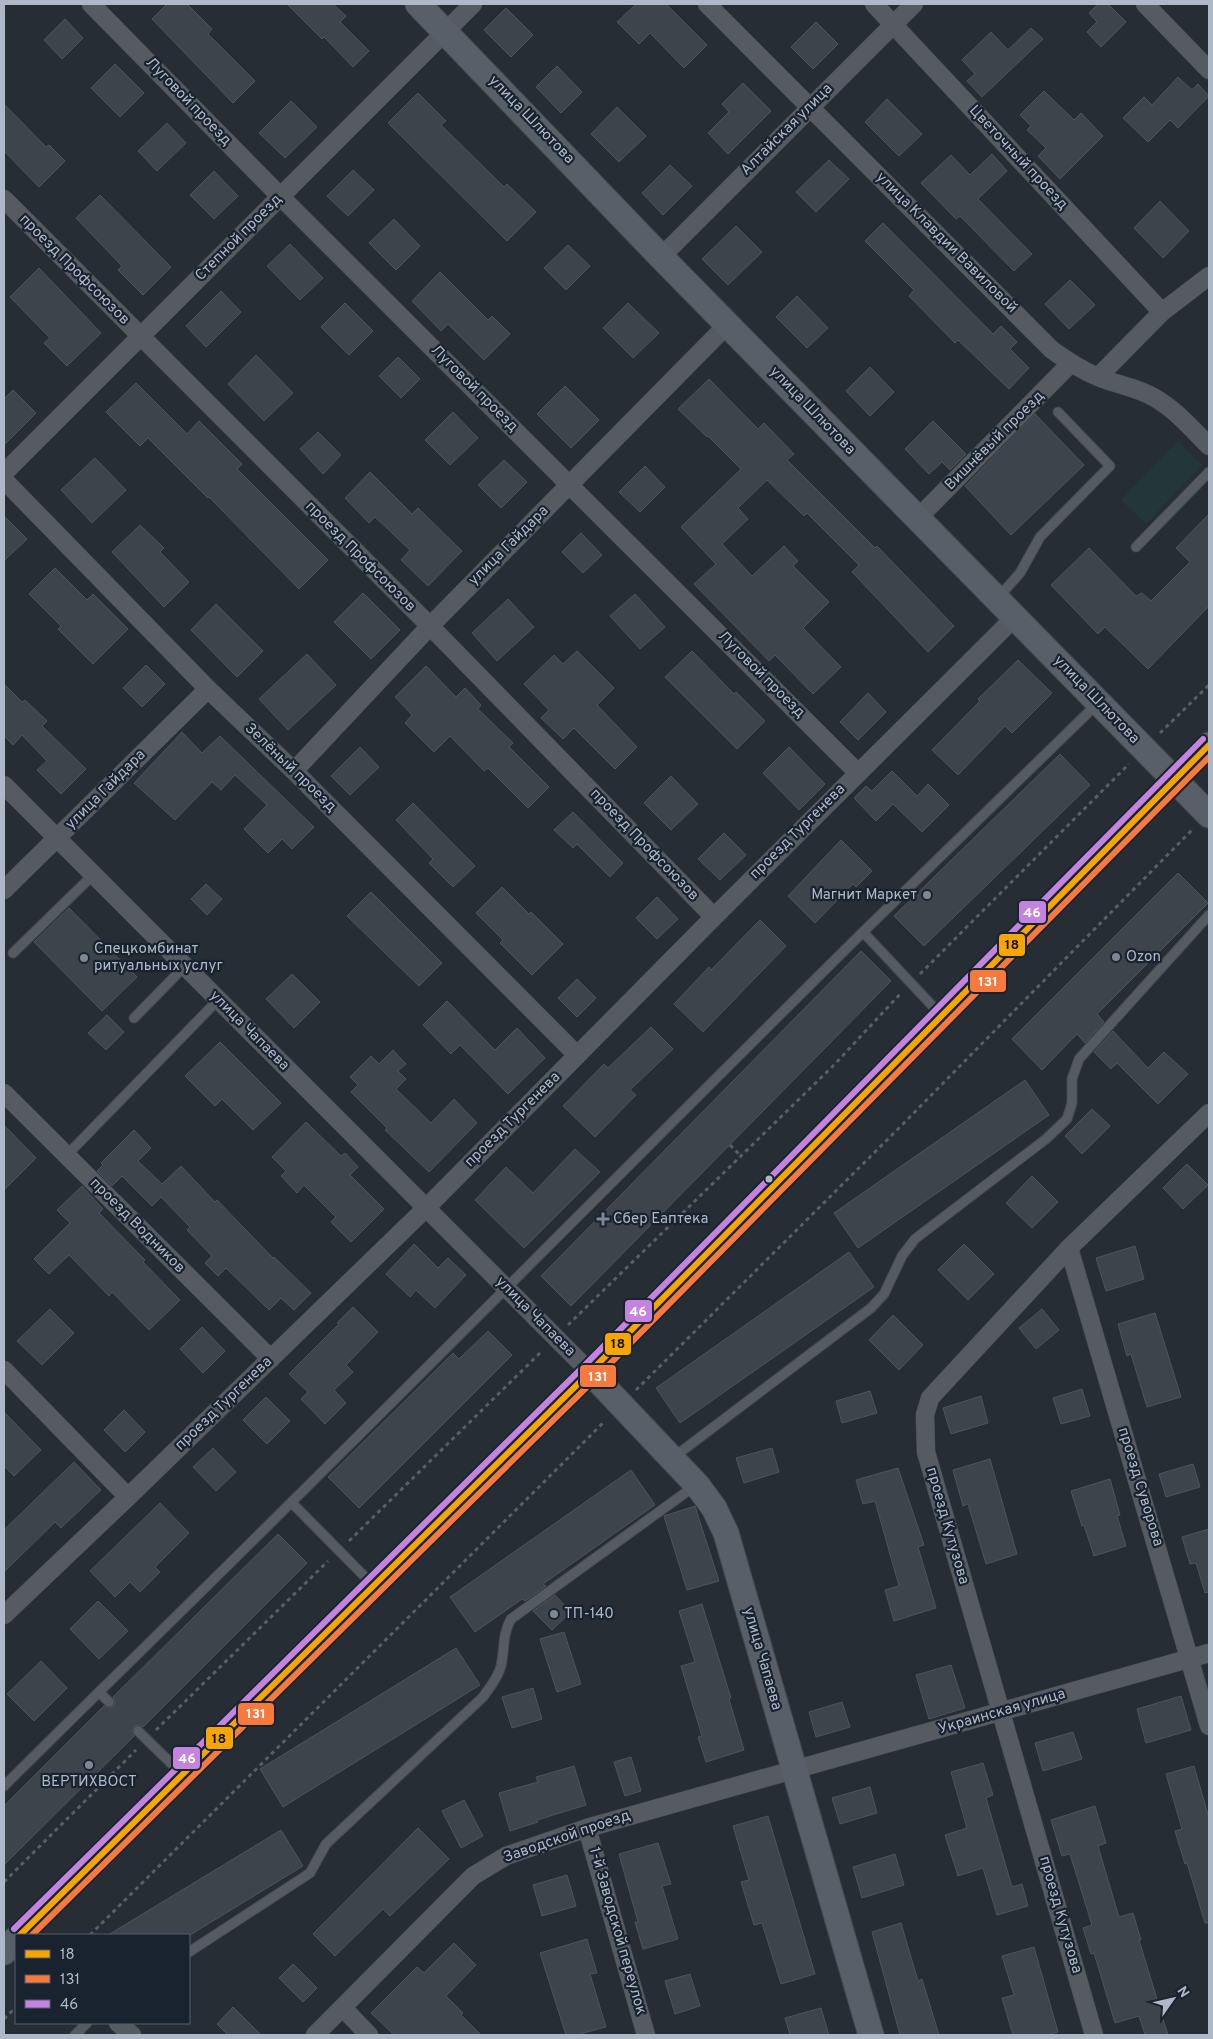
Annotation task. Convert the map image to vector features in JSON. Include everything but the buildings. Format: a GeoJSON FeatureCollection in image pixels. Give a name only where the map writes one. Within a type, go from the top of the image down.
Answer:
{"type":"FeatureCollection","features":[{"type":"Feature","properties":{"kind":"main road","name":"улица Шлютова"},"geometry":{"type":"LineString","coordinates":[[418,4],[661,257],[1176,780],[1201,822]]}},
{"type":"Feature","properties":{"kind":"main road"},"geometry":{"type":"LineString","coordinates":[[18,1934],[590,1372],[1209,745]]}},
{"type":"Feature","properties":{"kind":"main road","name":"улица Чапаева"},"geometry":{"type":"LineString","coordinates":[[590,1372],[697,1485],[714,1508],[726,1533],[871,2035]]}},
{"type":"Feature","properties":{"kind":"street","name":"Луговой проезд"},"geometry":{"type":"LineString","coordinates":[[91,4],[280,196],[858,773]]}},
{"type":"Feature","properties":{"kind":"street","name":"Степной проезд"},"geometry":{"type":"LineString","coordinates":[[4,473],[473,4]]}},
{"type":"Feature","properties":{"kind":"street","name":"улица Клавдии Вавиловой"},"geometry":{"type":"LineString","coordinates":[[707,4],[1052,350],[1071,363],[1098,377],[1134,388],[1156,398],[1178,414],[1209,446]]}},
{"type":"Feature","properties":{"kind":"street","name":"Цветочный проезд"},"geometry":{"type":"LineString","coordinates":[[874,4],[1162,312]]}},
{"type":"Feature","properties":{"kind":"street","name":"Алтайская улица"},"geometry":{"type":"LineString","coordinates":[[661,257],[914,4]]}},
{"type":"Feature","properties":{"kind":"street"},"geometry":{"type":"LineString","coordinates":[[1144,4],[1209,70]]}},
{"type":"Feature","properties":{"kind":"street","name":"проезд Профсоюзов"},"geometry":{"type":"LineString","coordinates":[[4,199],[430,626],[714,917]]}},
{"type":"Feature","properties":{"kind":"street"},"geometry":{"type":"LineString","coordinates":[[1098,377],[1162,312],[1209,276]]}},
{"type":"Feature","properties":{"kind":"street","name":"улица Гайдара"},"geometry":{"type":"LineString","coordinates":[[294,771],[430,626],[728,324]]}},
{"type":"Feature","properties":{"kind":"street","name":"Вишнёвый проезд"},"geometry":{"type":"LineString","coordinates":[[918,518],[1071,363]]}},
{"type":"Feature","properties":{"kind":"street","name":"Зелёный проезд"},"geometry":{"type":"LineString","coordinates":[[4,480],[208,689],[294,771],[577,1055]]}},
{"type":"Feature","properties":{"kind":"street","name":"проезд Тургенева"},"geometry":{"type":"LineString","coordinates":[[4,1615],[426,1208],[1015,617]]}},
{"type":"Feature","properties":{"kind":"street","name":"улица Гайдара"},"geometry":{"type":"LineString","coordinates":[[4,890],[208,689]]}},
{"type":"Feature","properties":{"kind":"street","name":"улица Чапаева"},"geometry":{"type":"LineString","coordinates":[[4,785],[590,1372]]}},
{"type":"Feature","properties":{"kind":"street","name":"проезд Водников"},"geometry":{"type":"LineString","coordinates":[[4,1093],[271,1359]]}},
{"type":"Feature","properties":{"kind":"street","name":"проезд Кутузова"},"geometry":{"type":"LineString","coordinates":[[1094,2035],[926,1452],[925,1415],[930,1398],[1069,1248],[1208,1117]]}},
{"type":"Feature","properties":{"kind":"street","name":"проезд Суворова"},"geometry":{"type":"LineString","coordinates":[[1069,1248],[1191,1658],[1209,1726]]}},
{"type":"Feature","properties":{"kind":"street"},"geometry":{"type":"LineString","coordinates":[[4,1370],[128,1497]]}},
{"type":"Feature","properties":{"kind":"street","name":"Украинская улица"},"geometry":{"type":"LineString","coordinates":[[794,1770],[1209,1653]]}},
{"type":"Feature","properties":{"kind":"street","name":"Заводской проезд"},"geometry":{"type":"LineString","coordinates":[[315,2035],[344,2008],[473,1876],[506,1856],[587,1828],[794,1770]]}},
{"type":"Feature","properties":{"kind":"street","name":"1-й Заводской переулок"},"geometry":{"type":"LineString","coordinates":[[587,1828],[646,2035]]}},
{"type":"Feature","properties":{"kind":"street"},"geometry":{"type":"LineString","coordinates":[[344,2008],[369,2035]]}},
{"type":"Feature","properties":{"kind":"street"},"geometry":{"type":"LineString","coordinates":[[119,2024],[132,2035]]}},
{"type":"Feature","properties":{"kind":"lane"},"geometry":{"type":"LineString","coordinates":[[997,599],[1020,572],[1040,537],[1110,466],[1058,412]]}},
{"type":"Feature","properties":{"kind":"lane"},"geometry":{"type":"LineString","coordinates":[[1136,547],[1209,472]]}},
{"type":"Feature","properties":{"kind":"lane"},"geometry":{"type":"LineString","coordinates":[[4,1786],[292,1503],[862,932],[1099,702]]}},
{"type":"Feature","properties":{"kind":"lane"},"geometry":{"type":"LineString","coordinates":[[13,952],[93,875]]}},
{"type":"Feature","properties":{"kind":"lane"},"geometry":{"type":"LineString","coordinates":[[672,1459],[871,1308],[884,1294],[902,1256],[915,1239],[1046,1138],[1067,1119],[1072,1103],[1072,1079],[1079,1059],[1209,915]]}},
{"type":"Feature","properties":{"kind":"lane"},"geometry":{"type":"LineString","coordinates":[[862,932],[942,1016]]}},
{"type":"Feature","properties":{"kind":"lane"},"geometry":{"type":"LineString","coordinates":[[134,1018],[185,966]]}},
{"type":"Feature","properties":{"kind":"lane"},"geometry":{"type":"LineString","coordinates":[[66,1156],[218,1000]]}},
{"type":"Feature","properties":{"kind":"lane"},"geometry":{"type":"LineString","coordinates":[[190,1951],[310,1873],[326,1844],[483,1697],[494,1683],[500,1666],[504,1630],[511,1619],[697,1485]]}},
{"type":"Feature","properties":{"kind":"lane"},"geometry":{"type":"LineString","coordinates":[[292,1503],[374,1586]]}},
{"type":"Feature","properties":{"kind":"lane"},"geometry":{"type":"LineString","coordinates":[[99,1692],[109,1702]]}},
{"type":"Feature","properties":{"kind":"lane"},"geometry":{"type":"LineString","coordinates":[[138,1731],[182,1775]]}},
{"type":"Feature","properties":{"kind":"lane"},"geometry":{"type":"LineString","coordinates":[[75,2035],[87,2024]]}},
{"type":"Feature","properties":{"kind":"path"},"geometry":{"type":"LineString","coordinates":[[4,1882],[339,1550],[834,1065],[911,983],[1209,685]]}},
{"type":"Feature","properties":{"kind":"path"},"geometry":{"type":"LineString","coordinates":[[91,1934],[898,1129],[1201,822]]}},
{"type":"Feature","properties":{"kind":"path"},"geometry":{"type":"LineString","coordinates":[[730,1145],[742,1156]]}},
{"type":"Feature","properties":{"kind":"path"},"geometry":{"type":"LineString","coordinates":[[4,2019],[15,2008]]}},
{"type":"Feature","properties":{"kind":"green space"},"geometry":{"type":"Polygon","coordinates":[[[1178,441],[1202,465],[1146,524],[1121,500],[1178,441]]]}},
{"type":"Feature","properties":{"kind":"transit line","name":"46"},"geometry":{"type":"LineString","coordinates":[[14,1929],[584,1366],[1203,739]]}},
{"type":"Feature","properties":{"kind":"transit line","name":"18"},"geometry":{"type":"LineString","coordinates":[[21,1934],[590,1372],[1209,745]]}},
{"type":"Feature","properties":{"kind":"transit line","name":"131"},"geometry":{"type":"LineString","coordinates":[[33,1934],[596,1378],[1209,757]]}},
{"type":"Feature","properties":{"kind":"place","name":"Магнит Маркет"},"geometry":{"type":"Point","coordinates":[927,895]}},
{"type":"Feature","properties":{"kind":"place","name":"Ozon"},"geometry":{"type":"Point","coordinates":[1116,957]}},
{"type":"Feature","properties":{"kind":"place","name":"Спецкомбинат ритуальных услуг"},"geometry":{"type":"Point","coordinates":[84,958]}},
{"type":"Feature","properties":{"kind":"place","name":"Сбер Еаптека"},"geometry":{"type":"Point","coordinates":[603,1219]}},
{"type":"Feature","properties":{"kind":"place","name":"ТП-140"},"geometry":{"type":"Point","coordinates":[554,1614]}},
{"type":"Feature","properties":{"kind":"place","name":"ВЕРТИХВОСТ"},"geometry":{"type":"Point","coordinates":[89,1765]}}]}
